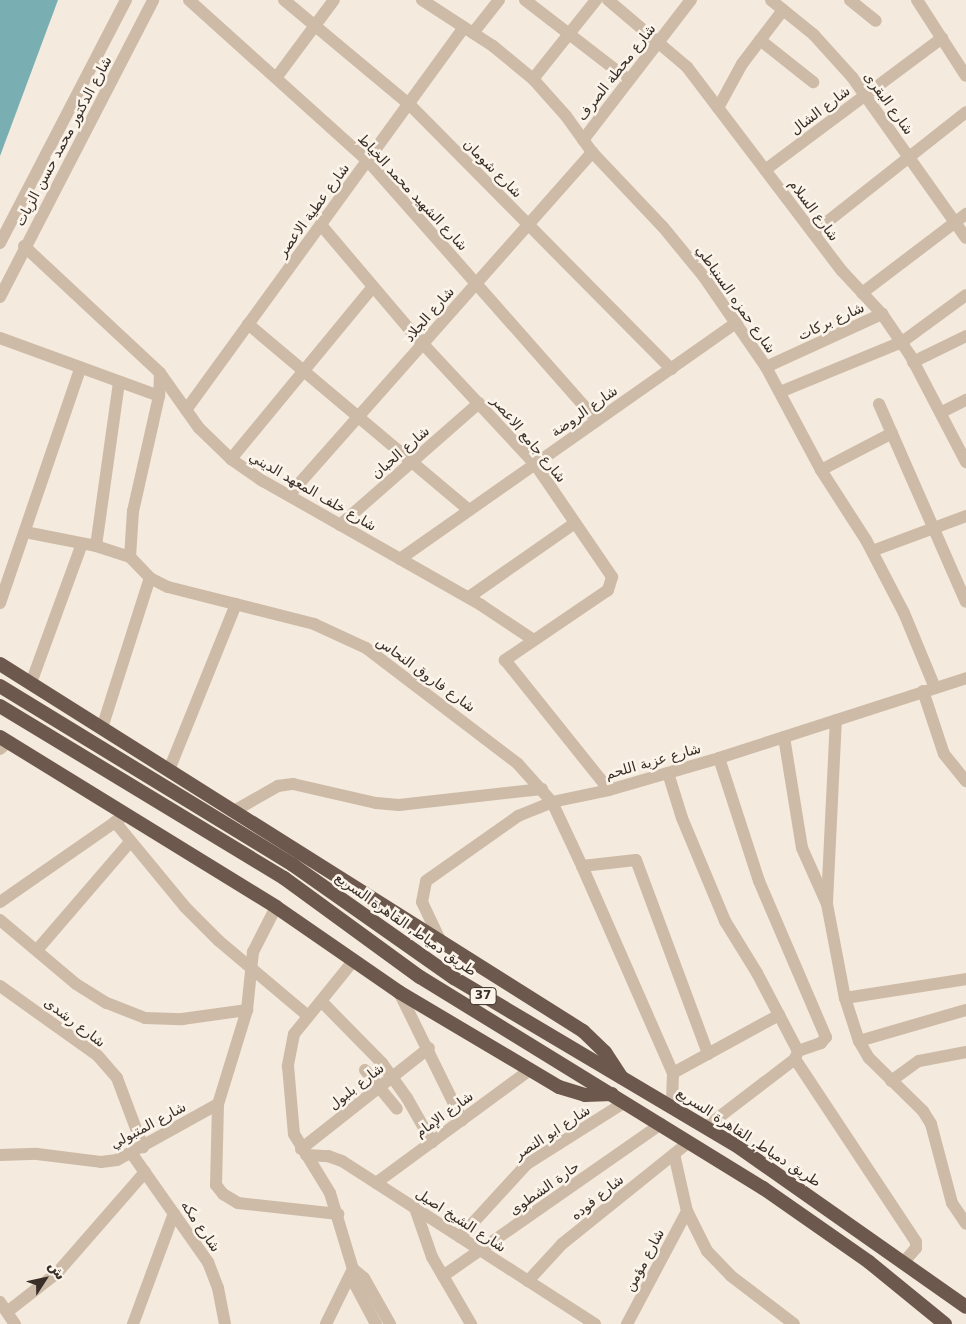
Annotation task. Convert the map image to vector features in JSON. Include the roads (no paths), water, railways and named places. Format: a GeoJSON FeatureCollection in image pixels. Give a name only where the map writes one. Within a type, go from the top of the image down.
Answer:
{"type":"FeatureCollection","features":[{"type":"Feature","properties":{"kind":"highway"},"geometry":{"type":"LineString","coordinates":[[0,664],[582,1031],[605,1052],[622,1078]]}},
{"type":"Feature","properties":{"kind":"highway","name":"طريق دمياط, القاهرة السريع"},"geometry":{"type":"LineString","coordinates":[[0,686],[293,865],[454,978],[706,1127],[806,1192],[966,1307]]}},
{"type":"Feature","properties":{"kind":"highway","name":"37"},"geometry":{"type":"LineString","coordinates":[[0,706],[284,878],[420,977],[689,1142],[834,1237],[945,1324]]}},
{"type":"Feature","properties":{"kind":"highway"},"geometry":{"type":"LineString","coordinates":[[3,743],[121,818],[276,907],[399,992],[530,1070],[576,1093],[612,1094]]}},
{"type":"Feature","properties":{"kind":"street","name":"شارع الدكتور محمد حسن الزيات"},"geometry":{"type":"LineString","coordinates":[[0,243],[126,0]]}},
{"type":"Feature","properties":{"kind":"street","name":"شارع الدكتور محمد حسن الزيات"},"geometry":{"type":"LineString","coordinates":[[0,297],[24,246],[153,0]]}},
{"type":"Feature","properties":{"kind":"street","name":"شارع الشهيد محمد الخياط"},"geometry":{"type":"LineString","coordinates":[[189,0],[368,160],[597,421]]}},
{"type":"Feature","properties":{"kind":"street","name":"شارع شومان"},"geometry":{"type":"LineString","coordinates":[[284,0],[409,104],[671,368]]}},
{"type":"Feature","properties":{"kind":"street"},"geometry":{"type":"LineString","coordinates":[[276,78],[334,0]]}},
{"type":"Feature","properties":{"kind":"street","name":"شارع حمزه السنباطي"},"geometry":{"type":"LineString","coordinates":[[422,0],[469,30],[534,79],[592,152],[677,243],[737,322],[780,392],[821,470],[872,551],[904,613],[929,689],[944,754],[966,781]]}},
{"type":"Feature","properties":{"kind":"street","name":"شارع عطية الاعصر"},"geometry":{"type":"LineString","coordinates":[[186,410],[409,104],[469,30],[499,0]]}},
{"type":"Feature","properties":{"kind":"street"},"geometry":{"type":"LineString","coordinates":[[525,0],[629,80]]}},
{"type":"Feature","properties":{"kind":"street"},"geometry":{"type":"LineString","coordinates":[[534,79],[596,0]]}},
{"type":"Feature","properties":{"kind":"street","name":"شارع السلام"},"geometry":{"type":"LineString","coordinates":[[608,0],[659,41],[687,67],[813,233],[862,293],[882,314],[902,342],[942,412],[966,462]]}},
{"type":"Feature","properties":{"kind":"street","name":"شارع البقرى"},"geometry":{"type":"LineString","coordinates":[[771,0],[830,51],[866,95],[966,238]]}},
{"type":"Feature","properties":{"kind":"street"},"geometry":{"type":"LineString","coordinates":[[850,0],[876,21]]}},
{"type":"Feature","properties":{"kind":"street"},"geometry":{"type":"LineString","coordinates":[[917,0],[966,76]]}},
{"type":"Feature","properties":{"kind":"street","name":"شارع محطة الصرف"},"geometry":{"type":"LineString","coordinates":[[583,140],[659,41],[687,1]]}},
{"type":"Feature","properties":{"kind":"street"},"geometry":{"type":"LineString","coordinates":[[718,108],[738,71],[783,10]]}},
{"type":"Feature","properties":{"kind":"street","name":"شارع الشال"},"geometry":{"type":"LineString","coordinates":[[765,170],[942,38]]}},
{"type":"Feature","properties":{"kind":"street"},"geometry":{"type":"LineString","coordinates":[[760,40],[813,82]]}},
{"type":"Feature","properties":{"kind":"street"},"geometry":{"type":"LineString","coordinates":[[813,233],[966,112]]}},
{"type":"Feature","properties":{"kind":"street","name":"شارع الجلاد"},"geometry":{"type":"LineString","coordinates":[[288,495],[592,152]]}},
{"type":"Feature","properties":{"kind":"street"},"geometry":{"type":"LineString","coordinates":[[862,293],[966,214]]}},
{"type":"Feature","properties":{"kind":"street","name":"شارع جامع الاعصر"},"geometry":{"type":"LineString","coordinates":[[321,225],[423,344],[535,464],[612,577],[612,586],[532,639],[505,660],[609,790]]}},
{"type":"Feature","properties":{"kind":"street","name":"شارع خلف المعهد الديني"},"geometry":{"type":"LineString","coordinates":[[24,246],[160,373],[206,436],[231,459],[288,495],[469,598],[532,639]]}},
{"type":"Feature","properties":{"kind":"street"},"geometry":{"type":"LineString","coordinates":[[231,459],[373,287]]}},
{"type":"Feature","properties":{"kind":"street"},"geometry":{"type":"LineString","coordinates":[[780,392],[902,342],[966,295]]}},
{"type":"Feature","properties":{"kind":"street","name":"شارع بركات"},"geometry":{"type":"LineString","coordinates":[[766,368],[882,314]]}},
{"type":"Feature","properties":{"kind":"street","name":"شارع الروضة"},"geometry":{"type":"LineString","coordinates":[[400,559],[737,322]]}},
{"type":"Feature","properties":{"kind":"street"},"geometry":{"type":"LineString","coordinates":[[248,324],[469,510]]}},
{"type":"Feature","properties":{"kind":"street"},"geometry":{"type":"LineString","coordinates":[[913,362],[966,336]]}},
{"type":"Feature","properties":{"kind":"street"},"geometry":{"type":"LineString","coordinates":[[0,338],[80,369],[158,396]]}},
{"type":"Feature","properties":{"kind":"street"},"geometry":{"type":"LineString","coordinates":[[0,602],[26,532],[80,369]]}},
{"type":"Feature","properties":{"kind":"street"},"geometry":{"type":"LineString","coordinates":[[26,532],[96,546],[130,557],[133,510],[158,396],[160,373]]}},
{"type":"Feature","properties":{"kind":"street"},"geometry":{"type":"LineString","coordinates":[[96,546],[119,382]]}},
{"type":"Feature","properties":{"kind":"street"},"geometry":{"type":"LineString","coordinates":[[942,412],[966,400]]}},
{"type":"Feature","properties":{"kind":"street","name":"شارع الحبان"},"geometry":{"type":"LineString","coordinates":[[340,525],[479,403]]}},
{"type":"Feature","properties":{"kind":"street"},"geometry":{"type":"LineString","coordinates":[[879,404],[966,602]]}},
{"type":"Feature","properties":{"kind":"street"},"geometry":{"type":"LineString","coordinates":[[821,470],[892,433]]}},
{"type":"Feature","properties":{"kind":"street"},"geometry":{"type":"LineString","coordinates":[[872,551],[966,516]]}},
{"type":"Feature","properties":{"kind":"street"},"geometry":{"type":"LineString","coordinates":[[469,598],[575,523]]}},
{"type":"Feature","properties":{"kind":"street"},"geometry":{"type":"LineString","coordinates":[[31,683],[82,544]]}},
{"type":"Feature","properties":{"kind":"street","name":"شارع فاروق النحاس"},"geometry":{"type":"LineString","coordinates":[[130,557],[150,578],[168,587],[314,624],[366,648],[495,746],[542,789],[552,802],[582,866],[673,1073],[672,1106]]}},
{"type":"Feature","properties":{"kind":"street"},"geometry":{"type":"LineString","coordinates":[[102,728],[150,578]]}},
{"type":"Feature","properties":{"kind":"street"},"geometry":{"type":"LineString","coordinates":[[169,770],[236,604]]}},
{"type":"Feature","properties":{"kind":"street","name":"شارع عزبة اللحم"},"geometry":{"type":"LineString","coordinates":[[441,942],[422,902],[422,891],[428,877],[505,823],[552,802],[609,790],[719,758],[966,678]]}},
{"type":"Feature","properties":{"kind":"street"},"geometry":{"type":"LineString","coordinates":[[836,720],[827,904],[844,998],[859,1041],[869,1058],[923,1111],[931,1124],[952,1203],[966,1224]]}},
{"type":"Feature","properties":{"kind":"street"},"geometry":{"type":"LineString","coordinates":[[784,737],[802,848],[827,904]]}},
{"type":"Feature","properties":{"kind":"street"},"geometry":{"type":"LineString","coordinates":[[706,1127],[796,1055],[821,1043],[826,1037],[759,881],[719,758]]}},
{"type":"Feature","properties":{"kind":"street"},"geometry":{"type":"LineString","coordinates":[[668,773],[682,818],[725,921],[778,1015],[796,1055],[916,1242],[916,1248],[903,1263]]}},
{"type":"Feature","properties":{"kind":"street"},"geometry":{"type":"LineString","coordinates":[[234,811],[278,786],[293,784],[376,803],[399,805],[542,789]]}},
{"type":"Feature","properties":{"kind":"street"},"geometry":{"type":"LineString","coordinates":[[0,902],[121,818],[130,842],[185,907],[308,1016]]}},
{"type":"Feature","properties":{"kind":"street"},"geometry":{"type":"LineString","coordinates":[[37,950],[130,842]]}},
{"type":"Feature","properties":{"kind":"street"},"geometry":{"type":"LineString","coordinates":[[582,866],[636,860],[708,1054]]}},
{"type":"Feature","properties":{"kind":"street"},"geometry":{"type":"LineString","coordinates":[[276,907],[258,938],[251,967],[247,1010],[218,1104],[216,1185],[223,1194],[238,1203],[338,1214]]}},
{"type":"Feature","properties":{"kind":"street"},"geometry":{"type":"LineString","coordinates":[[0,920],[76,984],[107,1003],[145,1018],[182,1019],[247,1010]]}},
{"type":"Feature","properties":{"kind":"street"},"geometry":{"type":"LineString","coordinates":[[354,960],[294,1034],[288,1055],[292,1126],[304,1152],[325,1182],[338,1214],[353,1269],[354,1284],[376,1324]]}},
{"type":"Feature","properties":{"kind":"street"},"geometry":{"type":"LineString","coordinates":[[844,998],[966,979]]}},
{"type":"Feature","properties":{"kind":"street","name":"شارع رشدى"},"geometry":{"type":"LineString","coordinates":[[0,986],[98,1056],[117,1078],[138,1151]]}},
{"type":"Feature","properties":{"kind":"street"},"geometry":{"type":"LineString","coordinates":[[399,992],[429,1048],[462,1120]]}},
{"type":"Feature","properties":{"kind":"street"},"geometry":{"type":"LineString","coordinates":[[321,1001],[359,1037],[392,1077],[432,1142]]}},
{"type":"Feature","properties":{"kind":"street"},"geometry":{"type":"LineString","coordinates":[[859,1041],[966,1010]]}},
{"type":"Feature","properties":{"kind":"street"},"geometry":{"type":"LineString","coordinates":[[673,1073],[778,1015]]}},
{"type":"Feature","properties":{"kind":"street","name":"شارع بلبول"},"geometry":{"type":"LineString","coordinates":[[304,1152],[379,1087],[429,1048]]}},
{"type":"Feature","properties":{"kind":"street"},"geometry":{"type":"LineString","coordinates":[[891,1081],[919,1061],[966,1052]]}},
{"type":"Feature","properties":{"kind":"street"},"geometry":{"type":"LineString","coordinates":[[365,1070],[397,1109]]}},
{"type":"Feature","properties":{"kind":"street","name":"شارع الإمام"},"geometry":{"type":"LineString","coordinates":[[376,1183],[530,1070]]}},
{"type":"Feature","properties":{"kind":"street","name":"شارع ابو النصر"},"geometry":{"type":"LineString","coordinates":[[460,1237],[527,1164],[625,1102]]}},
{"type":"Feature","properties":{"kind":"street","name":"شارع المتبولي"},"geometry":{"type":"LineString","coordinates":[[0,1155],[37,1154],[109,1162],[138,1151],[218,1104]]}},
{"type":"Feature","properties":{"kind":"street","name":"حارة الشطوى"},"geometry":{"type":"LineString","coordinates":[[443,1276],[661,1124]]}},
{"type":"Feature","properties":{"kind":"street","name":"شارع فوده"},"geometry":{"type":"LineString","coordinates":[[528,1281],[562,1244],[689,1142]]}},
{"type":"Feature","properties":{"kind":"street","name":"شارع مكه"},"geometry":{"type":"LineString","coordinates":[[138,1151],[145,1172],[208,1262],[218,1288],[226,1324]]}},
{"type":"Feature","properties":{"kind":"street","name":"شارع الشيخ اصيل"},"geometry":{"type":"LineString","coordinates":[[304,1152],[336,1158],[595,1324]]}},
{"type":"Feature","properties":{"kind":"street"},"geometry":{"type":"LineString","coordinates":[[674,1154],[686,1211],[701,1242],[722,1268],[794,1324]]}},
{"type":"Feature","properties":{"kind":"street"},"geometry":{"type":"LineString","coordinates":[[15,1324],[3,1307],[57,1273],[145,1172]]}},
{"type":"Feature","properties":{"kind":"street"},"geometry":{"type":"LineString","coordinates":[[415,1208],[425,1242],[471,1324]]}},
{"type":"Feature","properties":{"kind":"street","name":"شارع مؤمن"},"geometry":{"type":"LineString","coordinates":[[627,1324],[686,1211]]}},
{"type":"Feature","properties":{"kind":"street"},"geometry":{"type":"LineString","coordinates":[[133,1324],[174,1213]]}},
{"type":"Feature","properties":{"kind":"street"},"geometry":{"type":"LineString","coordinates":[[326,1324],[353,1269]]}},
{"type":"Feature","properties":{"kind":"street"},"geometry":{"type":"LineString","coordinates":[[353,1269],[364,1278],[390,1324]]}},
{"type":"Feature","properties":{"kind":"water"},"geometry":{"type":"Polygon","coordinates":[[[0,0],[58,0],[0,156],[0,0]]]}}]}
